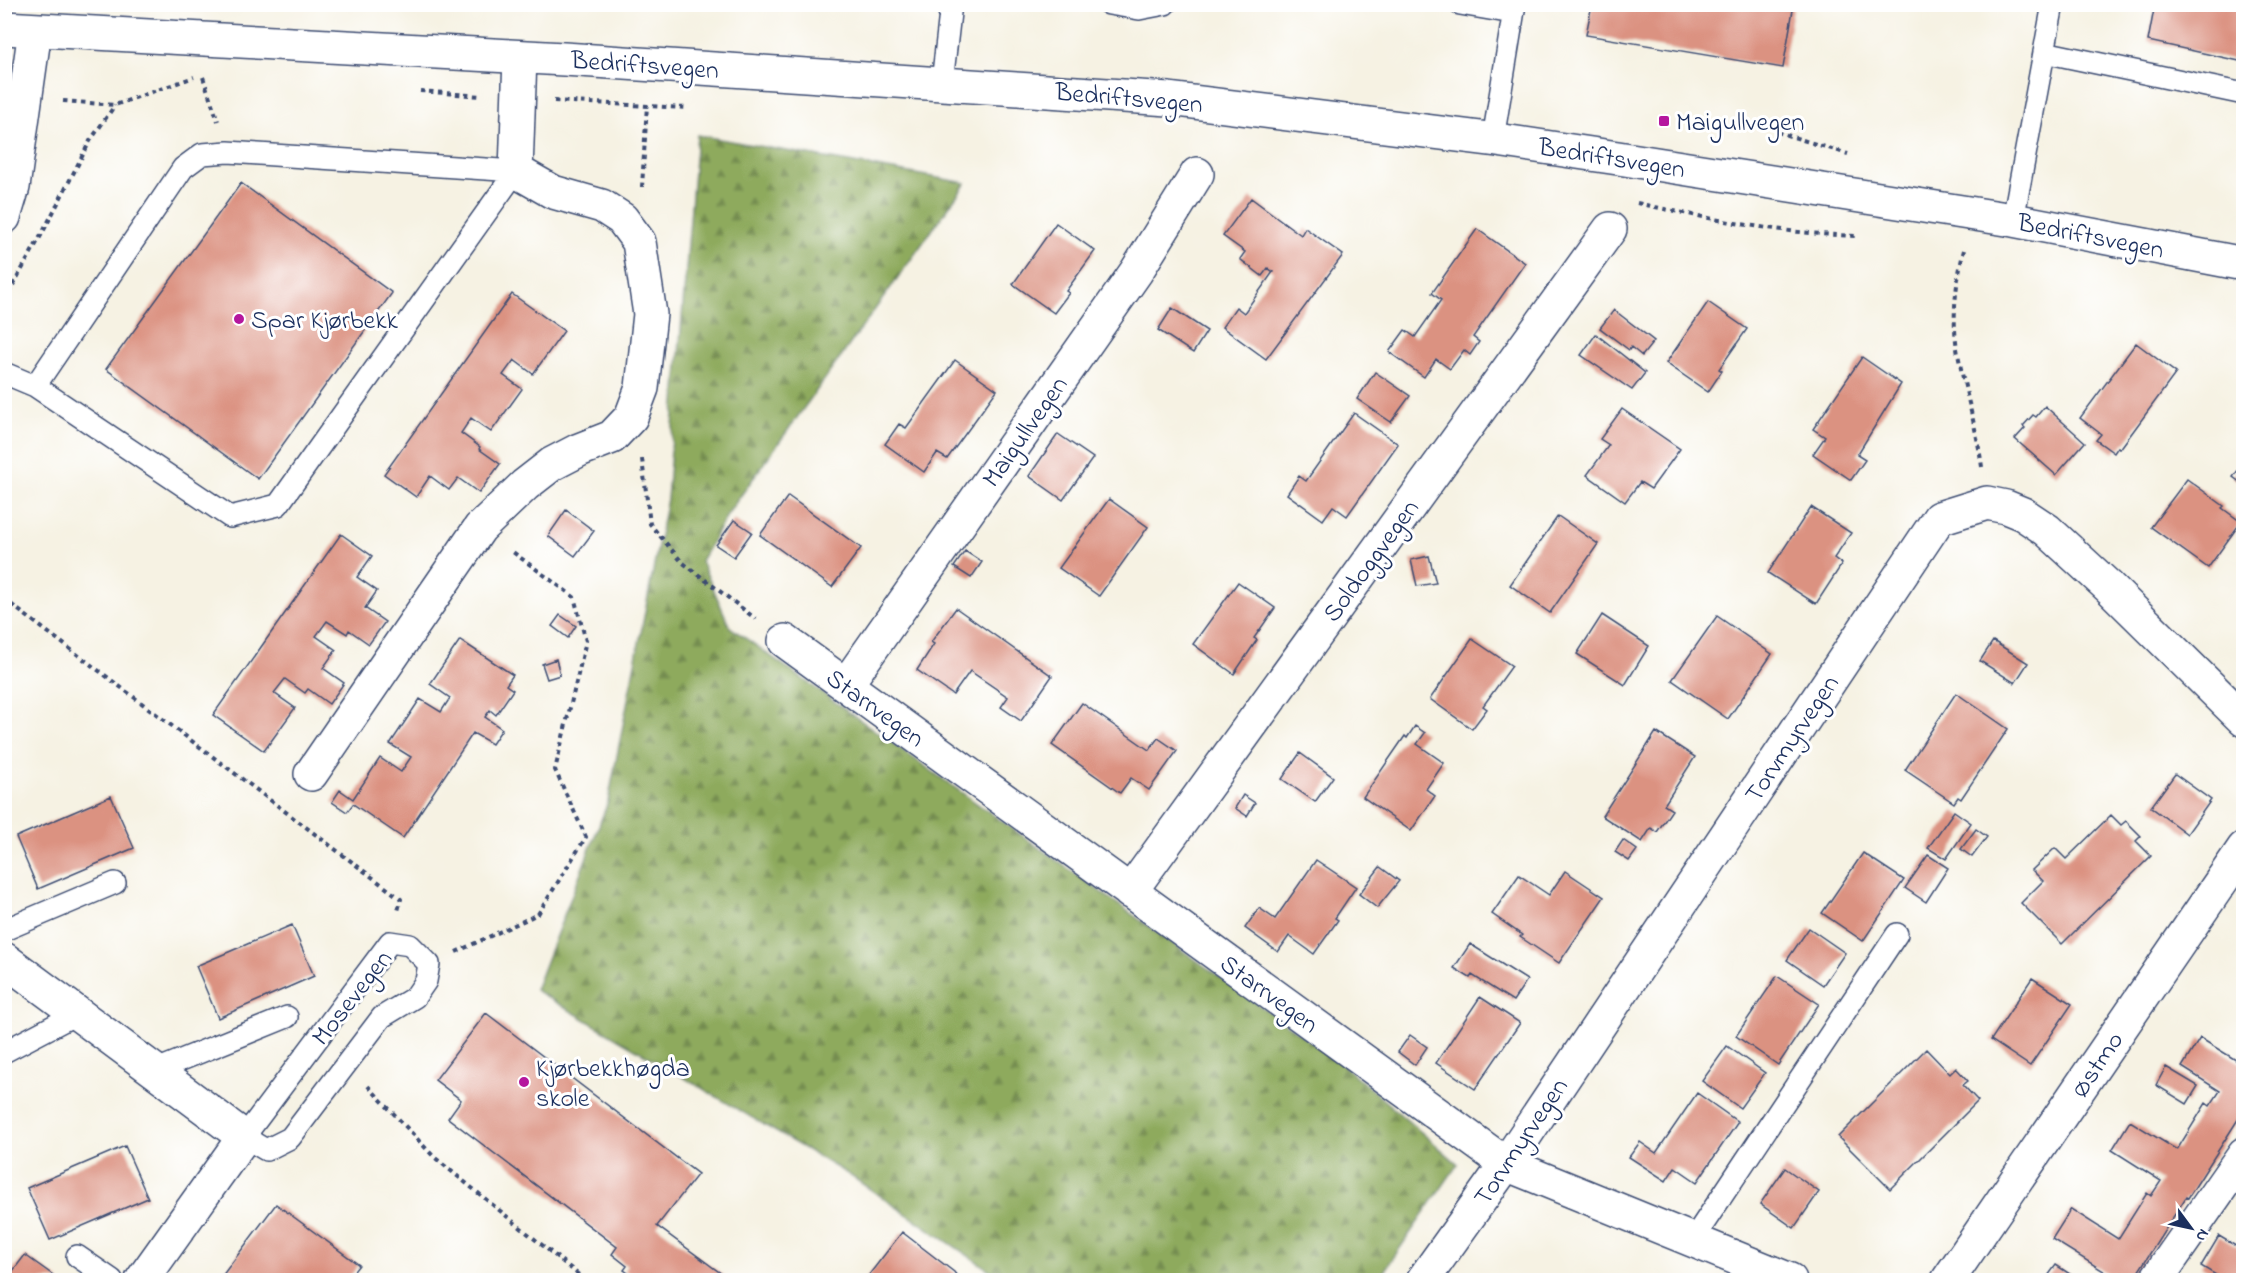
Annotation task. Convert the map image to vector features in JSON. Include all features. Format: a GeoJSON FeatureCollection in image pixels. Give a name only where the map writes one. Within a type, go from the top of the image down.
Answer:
{"type":"FeatureCollection","features":[{"type":"Feature","properties":{"kind":"street","name":"Bedriftsvegen"},"geometry":{"type":"LineString","coordinates":[[20,29],[520,57],[1169,99],[1493,139],[2013,220],[2244,264]]}},
{"type":"Feature","properties":{"kind":"street"},"geometry":{"type":"LineString","coordinates":[[4,217],[13,187],[20,29]]}},
{"type":"Feature","properties":{"kind":"street"},"geometry":{"type":"LineString","coordinates":[[311,774],[480,528],[525,485],[552,464],[612,437],[632,417],[642,388],[650,314],[639,242],[622,219],[602,206],[553,192],[516,171],[520,57]]}},
{"type":"Feature","properties":{"kind":"street","name":"Maigullvegen"},"geometry":{"type":"LineString","coordinates":[[846,685],[1136,272],[1197,174]]}},
{"type":"Feature","properties":{"kind":"street","name":"Soldoggvegen"},"geometry":{"type":"LineString","coordinates":[[1130,892],[1610,229]]}},
{"type":"Feature","properties":{"kind":"street"},"geometry":{"type":"LineString","coordinates":[[1987,503],[2023,514],[2047,530],[2244,720]]}},
{"type":"Feature","properties":{"kind":"street","name":"Torvmyrvegen"},"geometry":{"type":"LineString","coordinates":[[1423,1281],[1506,1164],[1939,518],[1987,503]]}},
{"type":"Feature","properties":{"kind":"street","name":"Starrvegen"},"geometry":{"type":"LineString","coordinates":[[785,641],[1506,1164],[1790,1281]]}},
{"type":"Feature","properties":{"kind":"street","name":"Østmo"},"geometry":{"type":"LineString","coordinates":[[1948,1281],[2244,848]]}},
{"type":"Feature","properties":{"kind":"street","name":"Mosevegen"},"geometry":{"type":"LineString","coordinates":[[4,959],[244,1137],[142,1281]]}},
{"type":"Feature","properties":{"kind":"street"},"geometry":{"type":"LineString","coordinates":[[2156,1281],[2244,1154]]}},
{"type":"Feature","properties":{"kind":"lane"},"geometry":{"type":"LineString","coordinates":[[942,83],[951,4]]}},
{"type":"Feature","properties":{"kind":"lane"},"geometry":{"type":"LineString","coordinates":[[1109,4],[1139,9],[1165,4]]}},
{"type":"Feature","properties":{"kind":"lane"},"geometry":{"type":"LineString","coordinates":[[1460,4],[1514,9],[1493,139]]}},
{"type":"Feature","properties":{"kind":"lane"},"geometry":{"type":"LineString","coordinates":[[2013,220],[2053,4]]}},
{"type":"Feature","properties":{"kind":"lane"},"geometry":{"type":"LineString","coordinates":[[2044,52],[2244,94]]}},
{"type":"Feature","properties":{"kind":"lane"},"geometry":{"type":"LineString","coordinates":[[35,386],[183,168],[202,154],[228,152],[516,171]]}},
{"type":"Feature","properties":{"kind":"lane"},"geometry":{"type":"LineString","coordinates":[[4,373],[35,386],[230,517],[278,505],[516,171]]}},
{"type":"Feature","properties":{"kind":"lane"},"geometry":{"type":"LineString","coordinates":[[4,930],[115,883]]}},
{"type":"Feature","properties":{"kind":"lane"},"geometry":{"type":"LineString","coordinates":[[1692,1241],[1897,934]]}},
{"type":"Feature","properties":{"kind":"lane","name":"Mosevegen"},"geometry":{"type":"LineString","coordinates":[[390,942],[410,945],[429,964],[426,981],[415,998],[382,1017],[290,1138],[266,1150],[244,1137],[390,942]]}},
{"type":"Feature","properties":{"kind":"lane"},"geometry":{"type":"LineString","coordinates":[[4,1052],[78,1014]]}},
{"type":"Feature","properties":{"kind":"lane"},"geometry":{"type":"LineString","coordinates":[[154,1071],[287,1017]]}},
{"type":"Feature","properties":{"kind":"lane"},"geometry":{"type":"LineString","coordinates":[[77,1256],[112,1281]]}},
{"type":"Feature","properties":{"kind":"path"},"geometry":{"type":"LineString","coordinates":[[202,74],[228,152]]}},
{"type":"Feature","properties":{"kind":"path"},"geometry":{"type":"LineString","coordinates":[[62,101],[115,105],[202,74],[214,75]]}},
{"type":"Feature","properties":{"kind":"path"},"geometry":{"type":"LineString","coordinates":[[414,91],[694,108]]}},
{"type":"Feature","properties":{"kind":"path"},"geometry":{"type":"LineString","coordinates":[[4,301],[44,232],[90,141],[115,105]]}},
{"type":"Feature","properties":{"kind":"path"},"geometry":{"type":"LineString","coordinates":[[639,242],[647,105]]}},
{"type":"Feature","properties":{"kind":"path"},"geometry":{"type":"LineString","coordinates":[[1626,200],[1705,218],[1806,232],[1869,236]]}},
{"type":"Feature","properties":{"kind":"path"},"geometry":{"type":"LineString","coordinates":[[1954,247],[1965,249],[1956,280],[1955,326],[1958,357],[1980,447],[1987,503]]}},
{"type":"Feature","properties":{"kind":"path"},"geometry":{"type":"LineString","coordinates":[[632,417],[640,449],[650,524],[682,562],[785,641]]}},
{"type":"Feature","properties":{"kind":"path"},"geometry":{"type":"LineString","coordinates":[[429,964],[538,914],[585,837],[555,770],[586,641],[574,597],[480,528]]}},
{"type":"Feature","properties":{"kind":"path"},"geometry":{"type":"LineString","coordinates":[[4,599],[400,900],[390,942]]}},
{"type":"Feature","properties":{"kind":"path"},"geometry":{"type":"LineString","coordinates":[[343,1069],[367,1085],[434,1157],[585,1281]]}},
{"type":"Feature","properties":{"kind":"green space"},"geometry":{"type":"Polygon","coordinates":[[[697,135],[966,183],[729,512],[701,561],[730,627],[1343,1065],[1458,1164],[1378,1280],[1004,1280],[846,1173],[535,990],[608,802],[667,499],[697,135]]]}},
{"type":"Feature","properties":{"kind":"building"},"geometry":{"type":"Polygon","coordinates":[[[1592,4],[1794,4],[1783,68],[1586,35],[1592,4]]]}},
{"type":"Feature","properties":{"kind":"building"},"geometry":{"type":"Polygon","coordinates":[[[2155,4],[2244,4],[2244,62],[2148,41],[2155,4]]]}},
{"type":"Feature","properties":{"kind":"building"},"geometry":{"type":"Polygon","coordinates":[[[241,183],[392,293],[258,479],[106,369],[241,183]]]}},
{"type":"Feature","properties":{"kind":"building"},"geometry":{"type":"Polygon","coordinates":[[[1251,198],[1301,235],[1305,228],[1343,255],[1266,359],[1222,327],[1236,307],[1244,313],[1273,272],[1268,268],[1262,276],[1240,259],[1245,252],[1223,236],[1251,198]]]}},
{"type":"Feature","properties":{"kind":"building"},"geometry":{"type":"Polygon","coordinates":[[[1056,223],[1095,251],[1066,291],[1069,293],[1054,313],[1013,284],[1056,223]]]}},
{"type":"Feature","properties":{"kind":"building"},"geometry":{"type":"Polygon","coordinates":[[[1477,229],[1525,263],[1473,337],[1479,342],[1470,355],[1464,350],[1450,369],[1436,359],[1424,377],[1389,352],[1405,330],[1415,337],[1441,300],[1432,293],[1477,229]]]}},
{"type":"Feature","properties":{"kind":"building"},"geometry":{"type":"Polygon","coordinates":[[[512,294],[564,331],[533,374],[514,360],[503,375],[522,389],[491,432],[471,418],[461,433],[500,464],[479,493],[458,478],[449,490],[430,476],[416,497],[384,474],[512,294]]]}},
{"type":"Feature","properties":{"kind":"building"},"geometry":{"type":"Polygon","coordinates":[[[1708,302],[1747,329],[1719,369],[1722,371],[1708,392],[1666,363],[1708,302]]]}},
{"type":"Feature","properties":{"kind":"building"},"geometry":{"type":"Polygon","coordinates":[[[1172,308],[1207,331],[1193,353],[1158,330],[1172,308]]]}},
{"type":"Feature","properties":{"kind":"building"},"geometry":{"type":"Polygon","coordinates":[[[1614,310],[1654,341],[1642,356],[1631,347],[1629,350],[1600,328],[1614,310]]]}},
{"type":"Feature","properties":{"kind":"building"},"geometry":{"type":"Polygon","coordinates":[[[1596,334],[1645,373],[1632,390],[1581,355],[1596,334]]]}},
{"type":"Feature","properties":{"kind":"building"},"geometry":{"type":"Polygon","coordinates":[[[2136,343],[2176,373],[2120,449],[2118,447],[2114,453],[2096,440],[2101,434],[2080,418],[2136,343]]]}},
{"type":"Feature","properties":{"kind":"building"},"geometry":{"type":"Polygon","coordinates":[[[1862,357],[1901,384],[1857,455],[1865,460],[1851,480],[1813,454],[1825,437],[1813,429],[1862,357]]]}},
{"type":"Feature","properties":{"kind":"building"},"geometry":{"type":"Polygon","coordinates":[[[955,360],[997,390],[947,459],[937,453],[924,472],[885,444],[899,424],[906,428],[955,360]]]}},
{"type":"Feature","properties":{"kind":"building"},"geometry":{"type":"Polygon","coordinates":[[[1375,372],[1410,396],[1391,422],[1357,399],[1375,372]]]}},
{"type":"Feature","properties":{"kind":"building"},"geometry":{"type":"Polygon","coordinates":[[[2045,406],[2085,442],[2056,475],[2015,439],[2033,415],[2036,417],[2045,406]]]}},
{"type":"Feature","properties":{"kind":"building"},"geometry":{"type":"Polygon","coordinates":[[[1622,409],[1680,449],[1651,489],[1640,482],[1625,502],[1587,475],[1609,445],[1600,439],[1622,409]]]}},
{"type":"Feature","properties":{"kind":"building"},"geometry":{"type":"Polygon","coordinates":[[[1354,413],[1398,444],[1347,516],[1333,506],[1323,520],[1287,494],[1299,476],[1306,481],[1354,413]]]}},
{"type":"Feature","properties":{"kind":"building"},"geometry":{"type":"Polygon","coordinates":[[[1058,434],[1093,458],[1063,500],[1029,476],[1058,434]]]}},
{"type":"Feature","properties":{"kind":"building"},"geometry":{"type":"Polygon","coordinates":[[[2244,462],[2244,485],[2233,477],[2244,462]]]}},
{"type":"Feature","properties":{"kind":"building"},"geometry":{"type":"Polygon","coordinates":[[[2187,479],[2224,506],[2222,508],[2241,522],[2208,568],[2151,527],[2187,479]]]}},
{"type":"Feature","properties":{"kind":"building"},"geometry":{"type":"Polygon","coordinates":[[[788,496],[861,548],[832,587],[760,535],[788,496]]]}},
{"type":"Feature","properties":{"kind":"building"},"geometry":{"type":"Polygon","coordinates":[[[1109,499],[1148,527],[1099,596],[1059,568],[1109,499]]]}},
{"type":"Feature","properties":{"kind":"building"},"geometry":{"type":"Polygon","coordinates":[[[1811,507],[1851,533],[1834,558],[1842,564],[1816,604],[1768,573],[1811,507]]]}},
{"type":"Feature","properties":{"kind":"building"},"geometry":{"type":"Polygon","coordinates":[[[566,510],[594,531],[575,556],[548,536],[566,510]]]}},
{"type":"Feature","properties":{"kind":"building"},"geometry":{"type":"Polygon","coordinates":[[[1558,516],[1598,544],[1550,613],[1510,585],[1558,516]]]}},
{"type":"Feature","properties":{"kind":"building"},"geometry":{"type":"Polygon","coordinates":[[[734,520],[752,532],[734,557],[716,545],[734,520]]]}},
{"type":"Feature","properties":{"kind":"building"},"geometry":{"type":"Polygon","coordinates":[[[341,534],[372,556],[357,577],[377,591],[365,608],[385,622],[369,644],[349,630],[347,634],[327,621],[316,636],[336,650],[323,668],[344,683],[329,704],[308,689],[305,693],[285,679],[274,693],[295,708],[264,751],[213,715],[341,534]]]}},
{"type":"Feature","properties":{"kind":"building"},"geometry":{"type":"Polygon","coordinates":[[[965,551],[982,562],[971,578],[954,567],[965,551]]]}},
{"type":"Feature","properties":{"kind":"building"},"geometry":{"type":"Polygon","coordinates":[[[1429,556],[1436,583],[1417,586],[1411,560],[1429,556]]]}},
{"type":"Feature","properties":{"kind":"building"},"geometry":{"type":"Polygon","coordinates":[[[1238,582],[1275,608],[1254,638],[1257,640],[1234,674],[1193,644],[1238,582]]]}},
{"type":"Feature","properties":{"kind":"building"},"geometry":{"type":"Polygon","coordinates":[[[956,608],[1052,676],[1021,721],[1001,707],[1008,697],[970,671],[953,695],[917,670],[934,644],[931,642],[956,608]]]}},
{"type":"Feature","properties":{"kind":"building"},"geometry":{"type":"Polygon","coordinates":[[[560,615],[576,626],[568,638],[552,626],[560,615]]]}},
{"type":"Feature","properties":{"kind":"building"},"geometry":{"type":"Polygon","coordinates":[[[1602,615],[1649,646],[1625,685],[1577,654],[1602,615]]]}},
{"type":"Feature","properties":{"kind":"building"},"geometry":{"type":"Polygon","coordinates":[[[1717,616],[1772,654],[1728,719],[1672,680],[1717,616]]]}},
{"type":"Feature","properties":{"kind":"building"},"geometry":{"type":"Polygon","coordinates":[[[1472,639],[1512,666],[1483,706],[1487,709],[1472,729],[1430,699],[1472,639]]]}},
{"type":"Feature","properties":{"kind":"building"},"geometry":{"type":"Polygon","coordinates":[[[460,640],[513,675],[506,685],[513,690],[496,715],[490,710],[485,717],[502,729],[492,744],[473,733],[403,838],[353,804],[347,812],[332,802],[340,790],[353,799],[380,758],[401,772],[411,757],[390,744],[420,699],[441,712],[450,698],[430,684],[460,640]]]}},
{"type":"Feature","properties":{"kind":"building"},"geometry":{"type":"Polygon","coordinates":[[[1993,641],[2028,663],[2015,683],[1980,661],[1993,641]]]}},
{"type":"Feature","properties":{"kind":"building"},"geometry":{"type":"Polygon","coordinates":[[[556,659],[560,675],[547,679],[542,664],[556,659]]]}},
{"type":"Feature","properties":{"kind":"building"},"geometry":{"type":"Polygon","coordinates":[[[1956,693],[2008,729],[1961,799],[1958,797],[1954,803],[1905,770],[1956,693]]]}},
{"type":"Feature","properties":{"kind":"building"},"geometry":{"type":"Polygon","coordinates":[[[1082,703],[1149,750],[1158,738],[1177,751],[1149,790],[1131,778],[1120,793],[1052,745],[1082,703]]]}},
{"type":"Feature","properties":{"kind":"building"},"geometry":{"type":"Polygon","coordinates":[[[1415,726],[1425,733],[1417,744],[1444,763],[1426,789],[1435,796],[1411,831],[1363,797],[1405,736],[1407,738],[1415,726]]]}},
{"type":"Feature","properties":{"kind":"building"},"geometry":{"type":"Polygon","coordinates":[[[1656,732],[1695,757],[1664,805],[1672,810],[1657,832],[1651,828],[1642,842],[1602,816],[1656,732]]]}},
{"type":"Feature","properties":{"kind":"building"},"geometry":{"type":"Polygon","coordinates":[[[1300,753],[1333,777],[1315,802],[1282,779],[1300,753]]]}},
{"type":"Feature","properties":{"kind":"building"},"geometry":{"type":"Polygon","coordinates":[[[2175,774],[2211,800],[2187,834],[2151,807],[2175,774]]]}},
{"type":"Feature","properties":{"kind":"building"},"geometry":{"type":"Polygon","coordinates":[[[1243,795],[1255,803],[1247,816],[1235,808],[1243,795]]]}},
{"type":"Feature","properties":{"kind":"building"},"geometry":{"type":"Polygon","coordinates":[[[111,796],[134,848],[38,889],[16,837],[111,796]]]}},
{"type":"Feature","properties":{"kind":"building"},"geometry":{"type":"Polygon","coordinates":[[[1954,811],[1971,823],[1946,859],[1928,848],[1954,811]]]}},
{"type":"Feature","properties":{"kind":"building"},"geometry":{"type":"Polygon","coordinates":[[[2111,815],[2121,825],[2126,821],[2141,836],[2136,841],[2151,856],[2062,944],[2021,903],[2043,881],[2032,870],[2055,848],[2066,859],[2111,815]]]}},
{"type":"Feature","properties":{"kind":"building"},"geometry":{"type":"Polygon","coordinates":[[[1976,829],[1987,837],[1972,857],[1961,849],[1976,829]]]}},
{"type":"Feature","properties":{"kind":"building"},"geometry":{"type":"Polygon","coordinates":[[[1623,840],[1637,850],[1629,861],[1615,852],[1623,840]]]}},
{"type":"Feature","properties":{"kind":"building"},"geometry":{"type":"Polygon","coordinates":[[[1863,853],[1904,880],[1863,941],[1822,913],[1863,853]]]}},
{"type":"Feature","properties":{"kind":"building"},"geometry":{"type":"Polygon","coordinates":[[[1928,855],[1948,868],[1926,902],[1905,888],[1928,855]]]}},
{"type":"Feature","properties":{"kind":"building"},"geometry":{"type":"Polygon","coordinates":[[[1316,860],[1356,887],[1335,918],[1338,920],[1314,954],[1289,936],[1278,952],[1245,928],[1259,908],[1275,919],[1316,860]]]}},
{"type":"Feature","properties":{"kind":"building"},"geometry":{"type":"Polygon","coordinates":[[[1380,867],[1399,881],[1377,908],[1359,894],[1380,867]]]}},
{"type":"Feature","properties":{"kind":"building"},"geometry":{"type":"Polygon","coordinates":[[[1565,871],[1604,897],[1559,963],[1520,937],[1522,935],[1492,914],[1519,875],[1549,895],[1565,871]]]}},
{"type":"Feature","properties":{"kind":"building"},"geometry":{"type":"Polygon","coordinates":[[[292,925],[314,976],[218,1018],[196,966],[292,925]]]}},
{"type":"Feature","properties":{"kind":"building"},"geometry":{"type":"Polygon","coordinates":[[[1809,928],[1845,953],[1823,985],[1787,960],[1809,928]]]}},
{"type":"Feature","properties":{"kind":"building"},"geometry":{"type":"Polygon","coordinates":[[[1470,944],[1527,980],[1513,1001],[1472,975],[1470,978],[1454,968],[1470,944]]]}},
{"type":"Feature","properties":{"kind":"building"},"geometry":{"type":"Polygon","coordinates":[[[1777,976],[1819,1004],[1778,1065],[1736,1036],[1777,976]]]}},
{"type":"Feature","properties":{"kind":"building"},"geometry":{"type":"Polygon","coordinates":[[[2032,978],[2072,1004],[2030,1066],[1991,1040],[2032,978]]]}},
{"type":"Feature","properties":{"kind":"building"},"geometry":{"type":"Polygon","coordinates":[[[1480,997],[1520,1023],[1475,1089],[1436,1063],[1480,997]]]}},
{"type":"Feature","properties":{"kind":"building"},"geometry":{"type":"Polygon","coordinates":[[[486,1013],[698,1174],[657,1226],[730,1280],[638,1280],[624,1270],[627,1266],[612,1254],[617,1247],[448,1118],[461,1100],[435,1080],[486,1013]]]}},
{"type":"Feature","properties":{"kind":"building"},"geometry":{"type":"Polygon","coordinates":[[[1410,1035],[1427,1047],[1415,1065],[1398,1052],[1410,1035]]]}},
{"type":"Feature","properties":{"kind":"building"},"geometry":{"type":"Polygon","coordinates":[[[2200,1038],[2244,1065],[2244,1110],[2133,1280],[2118,1280],[2052,1239],[2071,1209],[2118,1239],[2147,1193],[2151,1196],[2161,1181],[2112,1150],[2130,1121],[2177,1150],[2206,1103],[2210,1106],[2220,1091],[2182,1067],[2200,1038]]]}},
{"type":"Feature","properties":{"kind":"building"},"geometry":{"type":"Polygon","coordinates":[[[1727,1046],[1765,1073],[1740,1108],[1702,1081],[1727,1046]]]}},
{"type":"Feature","properties":{"kind":"building"},"geometry":{"type":"Polygon","coordinates":[[[1926,1049],[1950,1074],[1956,1068],[1968,1081],[1963,1085],[1978,1101],[1890,1189],[1838,1137],[1926,1049]]]}},
{"type":"Feature","properties":{"kind":"building"},"geometry":{"type":"Polygon","coordinates":[[[2166,1067],[2198,1086],[2187,1104],[2156,1085],[2166,1067]]]}},
{"type":"Feature","properties":{"kind":"building"},"geometry":{"type":"Polygon","coordinates":[[[1697,1093],[1738,1122],[1697,1182],[1675,1167],[1666,1181],[1629,1157],[1640,1142],[1656,1153],[1697,1093]]]}},
{"type":"Feature","properties":{"kind":"building"},"geometry":{"type":"Polygon","coordinates":[[[125,1146],[148,1198],[50,1240],[27,1188],[125,1146]]]}},
{"type":"Feature","properties":{"kind":"building"},"geometry":{"type":"Polygon","coordinates":[[[1785,1168],[1819,1192],[1794,1228],[1760,1204],[1785,1168]]]}},
{"type":"Feature","properties":{"kind":"building"},"geometry":{"type":"Polygon","coordinates":[[[276,1204],[359,1265],[347,1280],[219,1280],[276,1204]]]}},
{"type":"Feature","properties":{"kind":"building"},"geometry":{"type":"Polygon","coordinates":[[[902,1232],[954,1272],[960,1280],[865,1280],[902,1232]]]}},
{"type":"Feature","properties":{"kind":"building"},"geometry":{"type":"Polygon","coordinates":[[[2219,1236],[2244,1251],[2244,1280],[2224,1280],[2201,1266],[2219,1236]]]}},
{"type":"Feature","properties":{"kind":"building"},"geometry":{"type":"Polygon","coordinates":[[[25,1255],[60,1280],[6,1280],[25,1255]]]}},
{"type":"Feature","properties":{"kind":"building"},"geometry":{"type":"Polygon","coordinates":[[[2056,1265],[2079,1280],[2045,1280],[2056,1265]]]}},
{"type":"Feature","properties":{"kind":"place","name":"Maigullvegen"},"geometry":{"type":"Point","coordinates":[1664,121]}},
{"type":"Feature","properties":{"kind":"place","name":"Spar Kjørbekk"},"geometry":{"type":"Point","coordinates":[239,319]}},
{"type":"Feature","properties":{"kind":"place","name":"Kjørbekkhøgda skole"},"geometry":{"type":"Point","coordinates":[524,1082]}}]}
